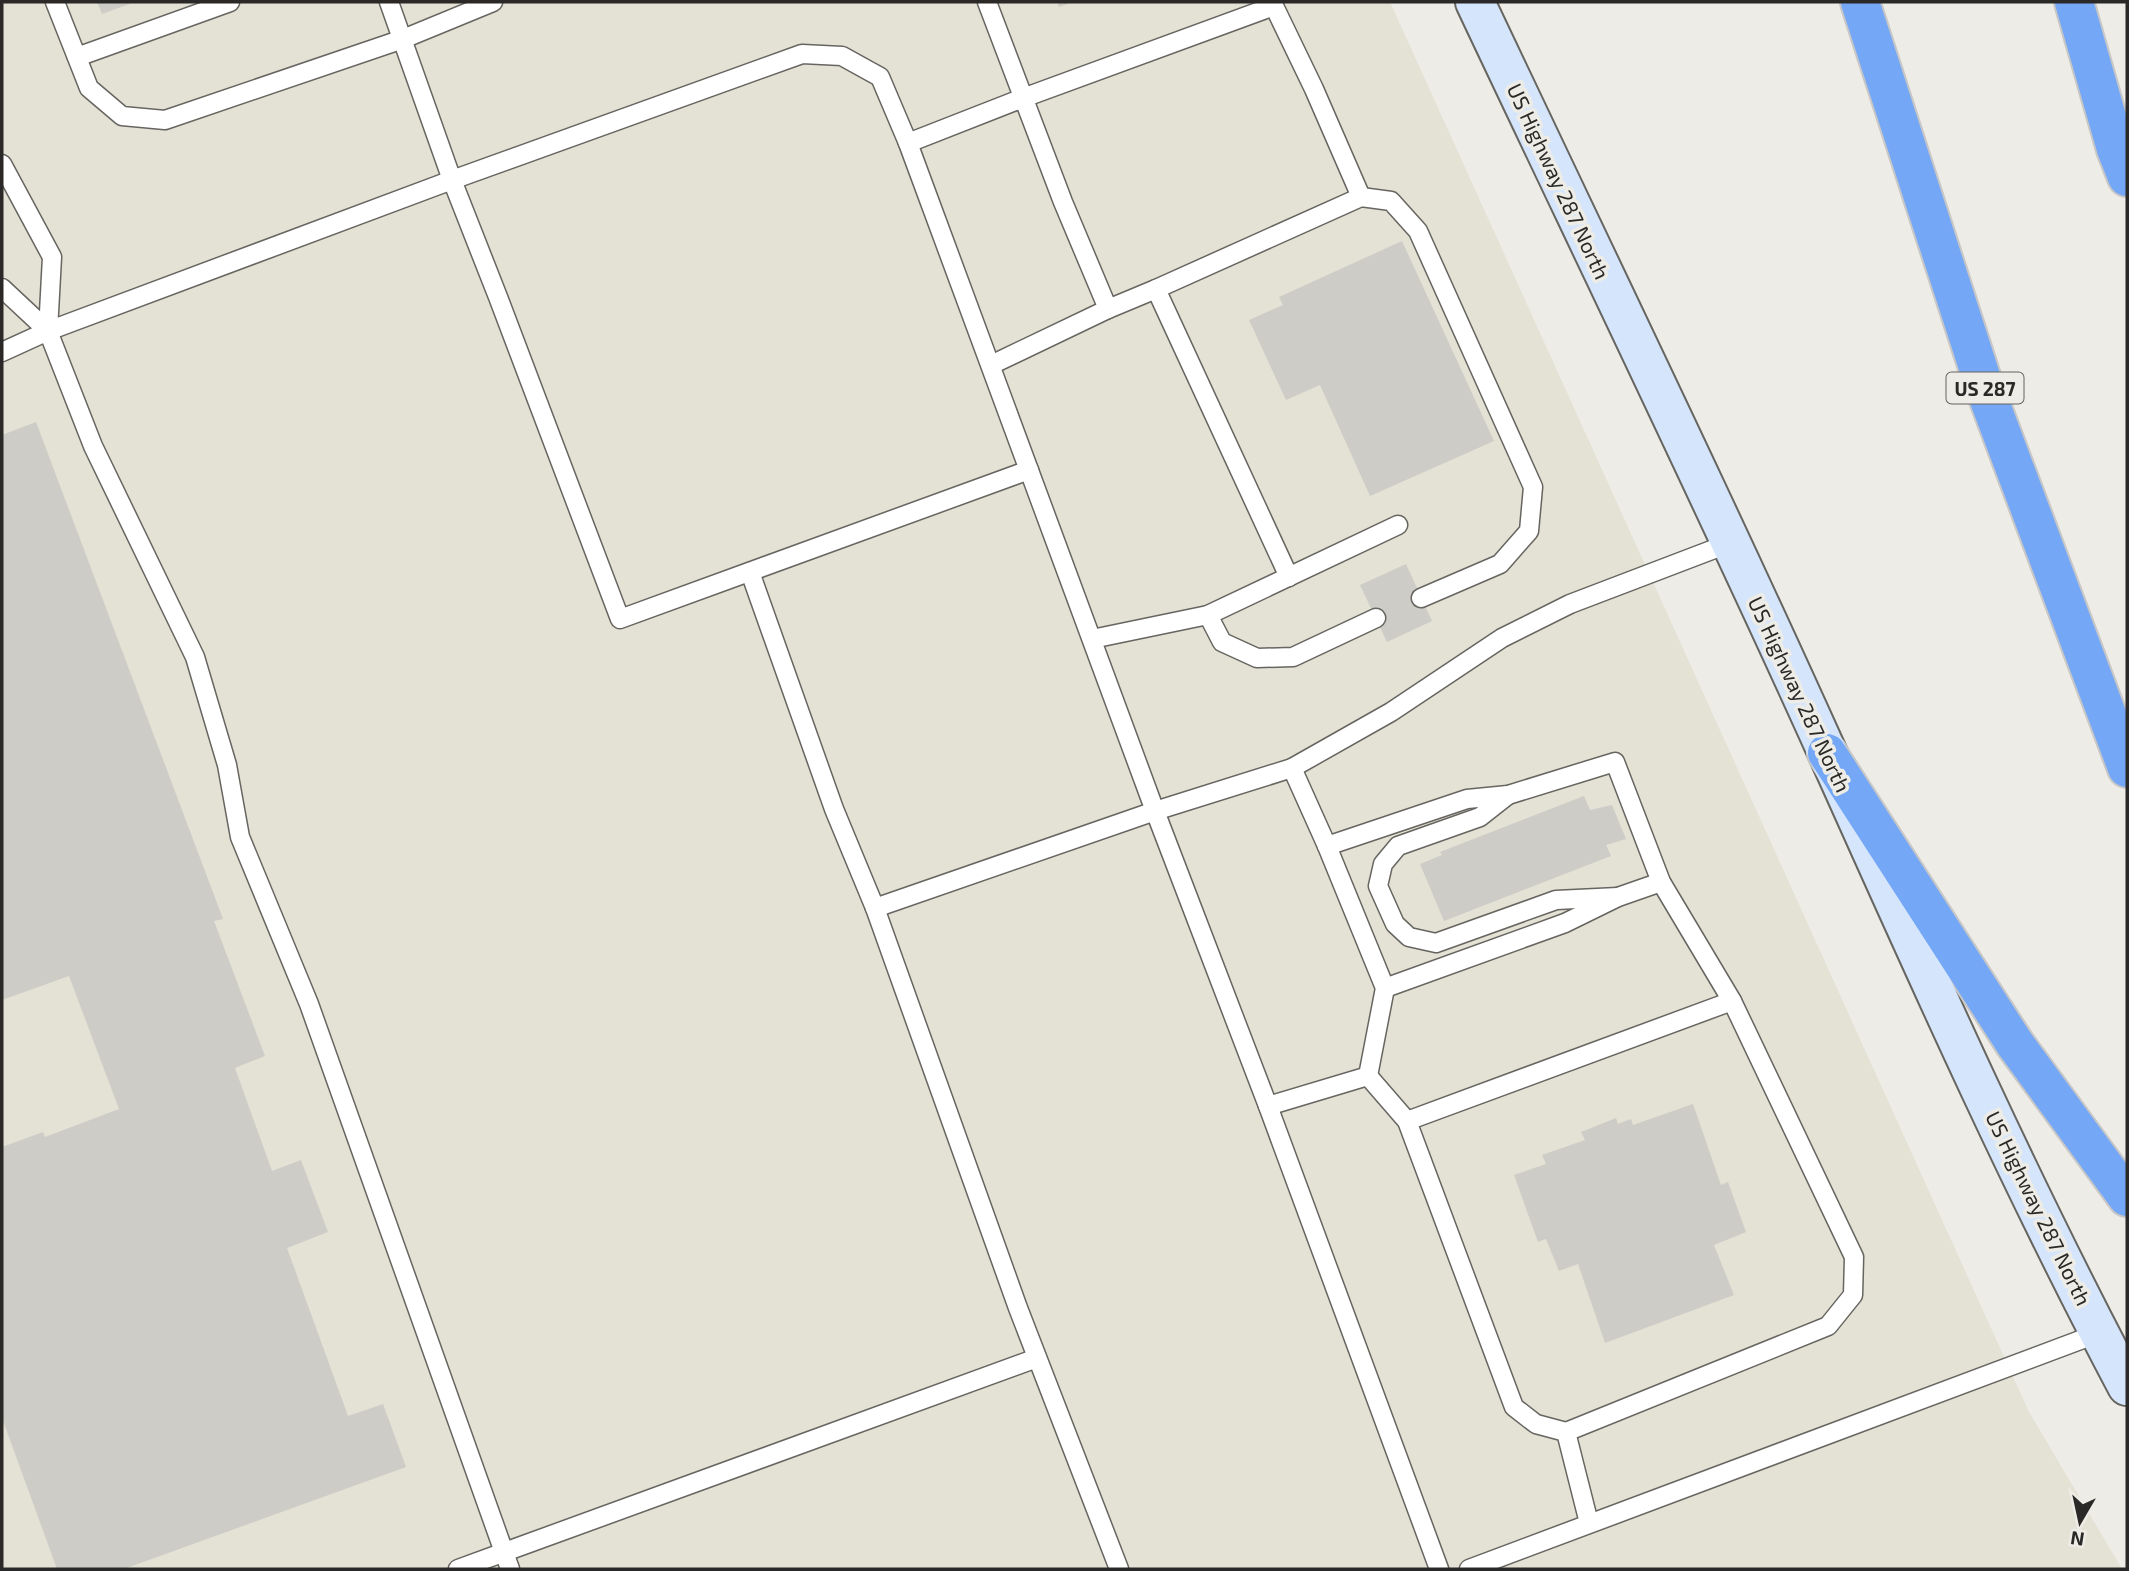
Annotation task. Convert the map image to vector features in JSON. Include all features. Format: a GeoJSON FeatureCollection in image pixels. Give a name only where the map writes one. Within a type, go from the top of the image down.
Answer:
{"type":"FeatureCollection","features":[{"type":"Feature","properties":{"kind":"highway","name":"US 287"},"geometry":{"type":"LineString","coordinates":[[1860,2],[1985,390],[2127,768]]}},
{"type":"Feature","properties":{"kind":"highway"},"geometry":{"type":"LineString","coordinates":[[2074,2],[2116,149],[2127,177]]}},
{"type":"Feature","properties":{"kind":"highway"},"geometry":{"type":"LineString","coordinates":[[1827,753],[2015,1044],[2127,1197]]}},
{"type":"Feature","properties":{"kind":"main road","name":"US Highway 287 North"},"geometry":{"type":"LineString","coordinates":[[1475,2],[1730,543],[1969,1063],[2127,1386]]}},
{"type":"Feature","properties":{"kind":"lane"},"geometry":{"type":"LineString","coordinates":[[55,2],[89,89],[122,116],[166,120],[403,39],[493,2]]}},
{"type":"Feature","properties":{"kind":"lane"},"geometry":{"type":"LineString","coordinates":[[77,57],[230,2]]}},
{"type":"Feature","properties":{"kind":"lane"},"geometry":{"type":"LineString","coordinates":[[389,2],[452,180],[620,619],[1028,470]]}},
{"type":"Feature","properties":{"kind":"lane"},"geometry":{"type":"LineString","coordinates":[[987,2],[1063,202],[1108,309]]}},
{"type":"Feature","properties":{"kind":"lane"},"geometry":{"type":"LineString","coordinates":[[908,143],[1273,4],[1361,197]]}},
{"type":"Feature","properties":{"kind":"lane"},"geometry":{"type":"LineString","coordinates":[[2,352],[48,331],[452,180],[802,54],[842,56],[880,77],[908,143],[1439,1569]]}},
{"type":"Feature","properties":{"kind":"lane"},"geometry":{"type":"LineString","coordinates":[[2,164],[52,257],[48,331],[93,446],[195,657],[227,765],[240,837],[309,1004],[510,1569]]}},
{"type":"Feature","properties":{"kind":"lane"},"geometry":{"type":"LineString","coordinates":[[991,365],[1108,309],[1361,197],[1391,201],[1418,231],[1533,487],[1529,531],[1500,564],[1421,598]]}},
{"type":"Feature","properties":{"kind":"lane"},"geometry":{"type":"LineString","coordinates":[[2,288],[48,331]]}},
{"type":"Feature","properties":{"kind":"lane"},"geometry":{"type":"LineString","coordinates":[[1156,289],[1289,577]]}},
{"type":"Feature","properties":{"kind":"lane"},"geometry":{"type":"LineString","coordinates":[[1092,639],[1208,615],[1398,525]]}},
{"type":"Feature","properties":{"kind":"lane"},"geometry":{"type":"LineString","coordinates":[[875,908],[1155,811],[1293,768],[1391,712],[1502,638],[1570,604],[1730,543]]}},
{"type":"Feature","properties":{"kind":"lane"},"geometry":{"type":"LineString","coordinates":[[750,572],[834,809],[875,908],[1037,1358],[1119,1569]]}},
{"type":"Feature","properties":{"kind":"lane"},"geometry":{"type":"LineString","coordinates":[[1208,615],[1222,642],[1257,658],[1293,657],[1376,618]]}},
{"type":"Feature","properties":{"kind":"lane"},"geometry":{"type":"LineString","coordinates":[[1327,846],[1467,799],[1508,795],[1615,762],[1661,882],[1732,1001],[1854,1257],[1853,1295],[1828,1326],[1566,1432],[1536,1424],[1514,1407],[1406,1121],[1368,1076]]}},
{"type":"Feature","properties":{"kind":"lane"},"geometry":{"type":"LineString","coordinates":[[1293,768],[1385,988],[1368,1076]]}},
{"type":"Feature","properties":{"kind":"lane"},"geometry":{"type":"LineString","coordinates":[[1508,795],[1480,817],[1398,846],[1382,864],[1378,886],[1395,924],[1409,937],[1436,943],[1556,900],[1618,897]]}},
{"type":"Feature","properties":{"kind":"lane"},"geometry":{"type":"LineString","coordinates":[[1385,988],[1565,923],[1618,897],[1661,882]]}},
{"type":"Feature","properties":{"kind":"lane"},"geometry":{"type":"LineString","coordinates":[[1406,1121],[1732,1001]]}},
{"type":"Feature","properties":{"kind":"lane"},"geometry":{"type":"LineString","coordinates":[[1268,1105],[1368,1076]]}},
{"type":"Feature","properties":{"kind":"lane"},"geometry":{"type":"LineString","coordinates":[[1469,1569],[2099,1333]]}},
{"type":"Feature","properties":{"kind":"lane"},"geometry":{"type":"LineString","coordinates":[[458,1569],[1037,1358]]}},
{"type":"Feature","properties":{"kind":"lane"},"geometry":{"type":"LineString","coordinates":[[1566,1432],[1589,1523]]}},
{"type":"Feature","properties":{"kind":"shaded area"},"geometry":{"type":"Polygon","coordinates":[[[2,2],[1390,2],[2029,1412],[2122,1569],[2,1569],[2,2]]]}},
{"type":"Feature","properties":{"kind":"building"},"geometry":{"type":"Polygon","coordinates":[[[97,2],[135,2],[102,14],[97,2]]]}},
{"type":"Feature","properties":{"kind":"building"},"geometry":{"type":"Polygon","coordinates":[[[1057,2],[1073,2],[1059,7],[1057,2]]]}},
{"type":"Feature","properties":{"kind":"building"},"geometry":{"type":"Polygon","coordinates":[[[1402,241],[1494,441],[1370,496],[1320,385],[1286,400],[1249,320],[1283,305],[1279,297],[1402,241]]]}},
{"type":"Feature","properties":{"kind":"building"},"geometry":{"type":"Polygon","coordinates":[[[36,422],[223,919],[214,921],[265,1056],[235,1068],[272,1171],[301,1160],[328,1232],[287,1248],[348,1416],[383,1404],[406,1467],[124,1569],[57,1569],[2,1418],[2,1147],[43,1132],[45,1137],[119,1109],[69,976],[2,1000],[2,435],[36,422]]]}},
{"type":"Feature","properties":{"kind":"building"},"geometry":{"type":"Polygon","coordinates":[[[1406,564],[1432,621],[1387,642],[1360,585],[1406,564]]]}},
{"type":"Feature","properties":{"kind":"building"},"geometry":{"type":"Polygon","coordinates":[[[1584,796],[1590,810],[1612,805],[1626,839],[1606,845],[1611,856],[1444,921],[1420,864],[1442,855],[1440,852],[1584,796]]]}},
{"type":"Feature","properties":{"kind":"building"},"geometry":{"type":"Polygon","coordinates":[[[1693,1104],[1721,1185],[1728,1182],[1746,1232],[1714,1245],[1734,1295],[1605,1343],[1578,1264],[1559,1271],[1546,1239],[1538,1242],[1514,1175],[1546,1164],[1542,1155],[1585,1140],[1581,1132],[1616,1118],[1618,1124],[1631,1119],[1633,1125],[1693,1104]]]}}]}
